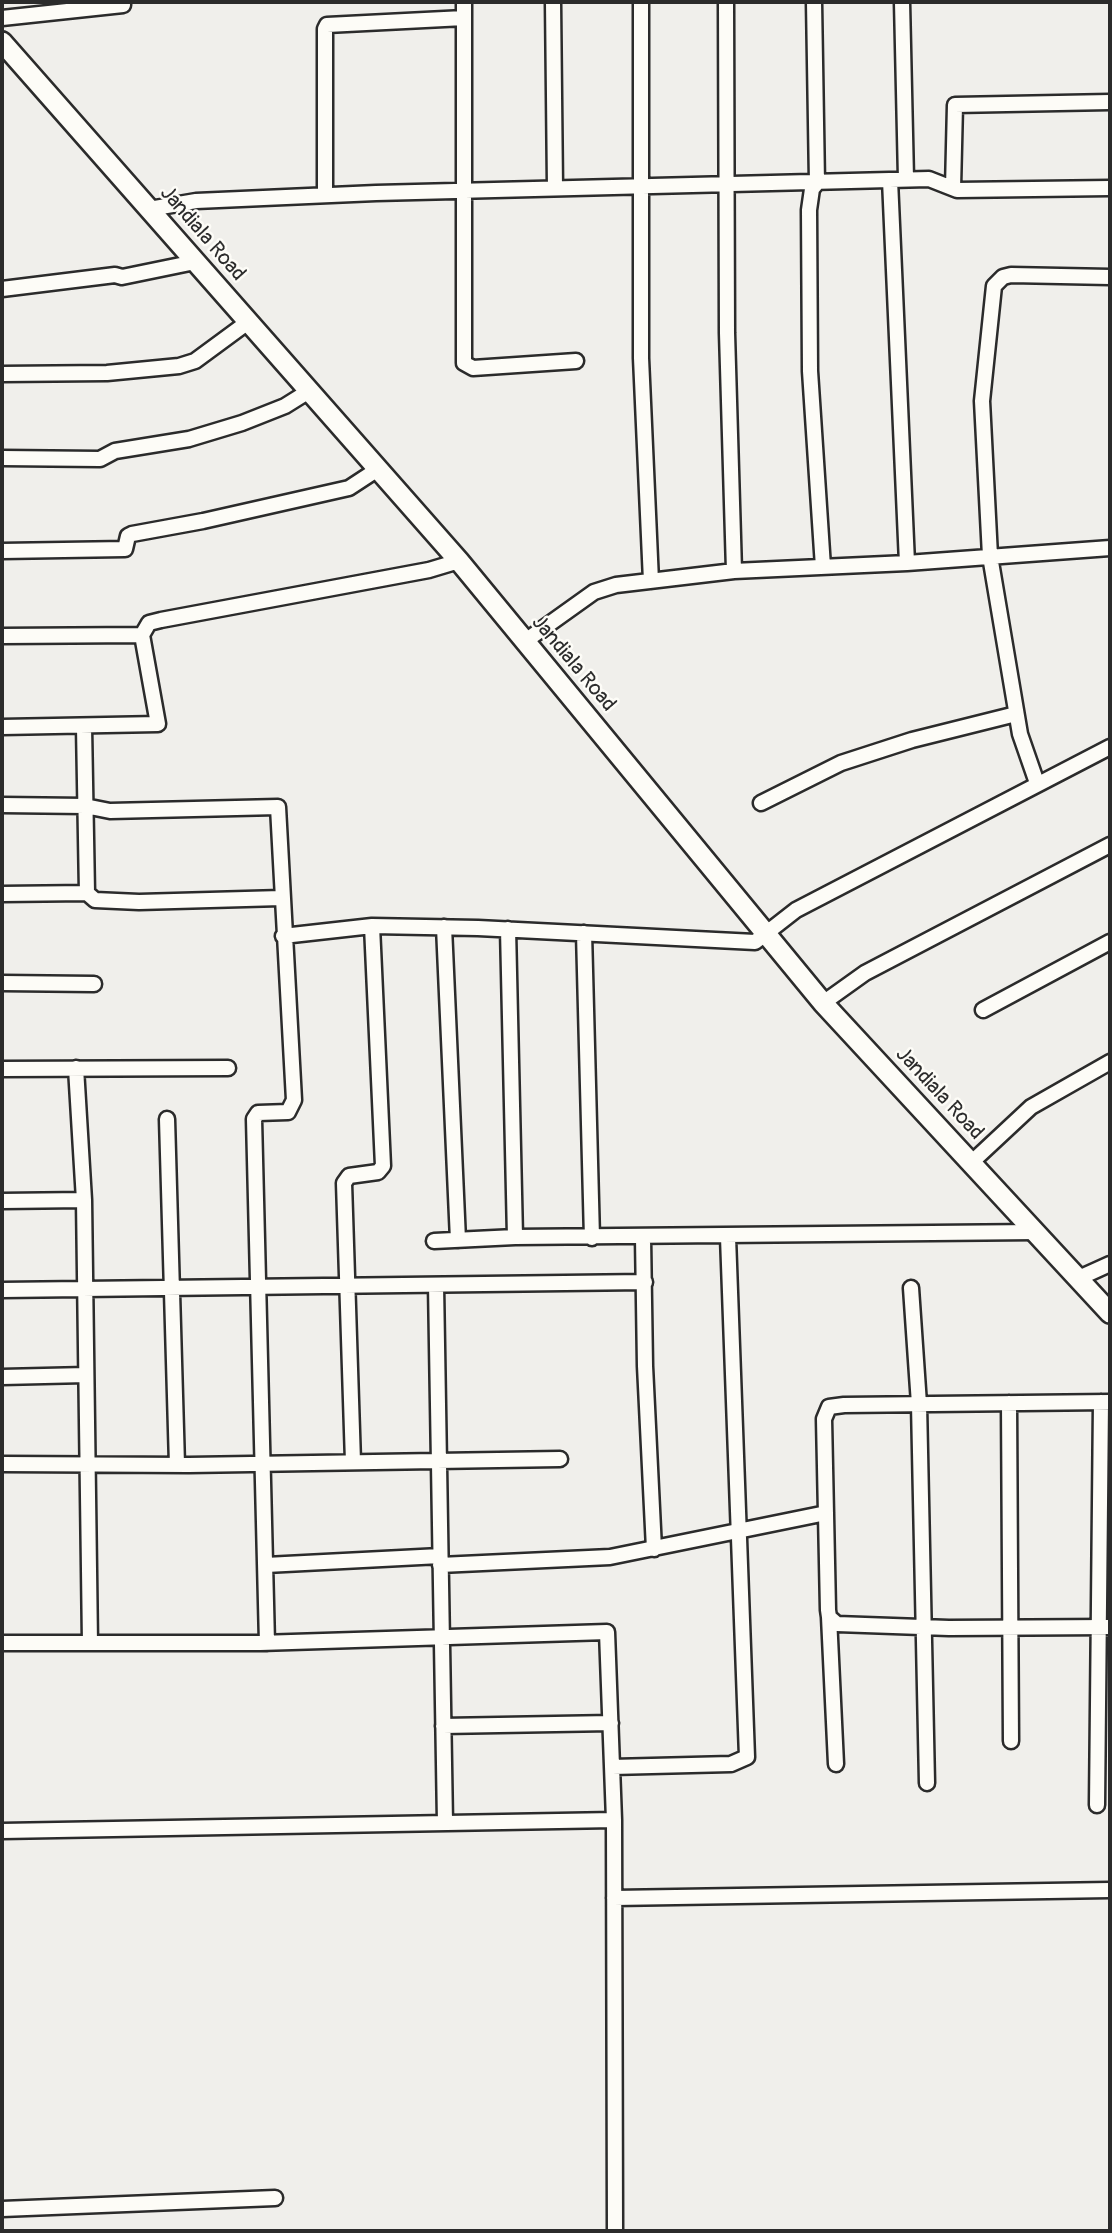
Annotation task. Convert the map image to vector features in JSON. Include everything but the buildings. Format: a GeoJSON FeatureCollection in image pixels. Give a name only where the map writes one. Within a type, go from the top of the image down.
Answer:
{"type":"FeatureCollection","features":[{"type":"Feature","properties":{"kind":"street"},"geometry":{"type":"LineString","coordinates":[[464,2],[466,366],[473,368],[576,361]]}},
{"type":"Feature","properties":{"kind":"street"},"geometry":{"type":"LineString","coordinates":[[553,2],[555,188]]}},
{"type":"Feature","properties":{"kind":"street"},"geometry":{"type":"LineString","coordinates":[[641,2],[641,358],[651,581]]}},
{"type":"Feature","properties":{"kind":"street"},"geometry":{"type":"LineString","coordinates":[[726,2],[726,185],[734,571]]}},
{"type":"Feature","properties":{"kind":"street"},"geometry":{"type":"LineString","coordinates":[[814,2],[817,183],[810,196],[809,210],[810,371],[823,567]]}},
{"type":"Feature","properties":{"kind":"street"},"geometry":{"type":"LineString","coordinates":[[902,2],[906,179]]}},
{"type":"Feature","properties":{"kind":"street"},"geometry":{"type":"LineString","coordinates":[[2,18],[123,5]]}},
{"type":"Feature","properties":{"kind":"street"},"geometry":{"type":"LineString","coordinates":[[325,195],[327,25],[464,18]]}},
{"type":"Feature","properties":{"kind":"street","name":"Jandiala Road"},"geometry":{"type":"LineString","coordinates":[[2,42],[459,561],[822,1003],[1110,1313]]}},
{"type":"Feature","properties":{"kind":"street"},"geometry":{"type":"LineString","coordinates":[[953,188],[955,105],[1110,102]]}},
{"type":"Feature","properties":{"kind":"street"},"geometry":{"type":"LineString","coordinates":[[149,209],[196,201],[325,195],[906,179],[939,180],[953,188],[1110,188]]}},
{"type":"Feature","properties":{"kind":"street"},"geometry":{"type":"LineString","coordinates":[[890,180],[907,563]]}},
{"type":"Feature","properties":{"kind":"street"},"geometry":{"type":"LineString","coordinates":[[2,289],[115,275],[122,277],[195,261]]}},
{"type":"Feature","properties":{"kind":"street"},"geometry":{"type":"LineString","coordinates":[[1037,783],[1016,714],[990,556],[982,401],[993,286],[1003,277],[1011,275],[1110,278]]}},
{"type":"Feature","properties":{"kind":"street"},"geometry":{"type":"LineString","coordinates":[[2,374],[107,373],[179,366],[195,360],[248,322]]}},
{"type":"Feature","properties":{"kind":"street"},"geometry":{"type":"LineString","coordinates":[[2,458],[100,459],[115,451],[189,439],[242,423],[285,406],[309,391]]}},
{"type":"Feature","properties":{"kind":"street"},"geometry":{"type":"LineString","coordinates":[[2,551],[125,549],[128,536],[132,534],[203,522],[349,488],[378,469]]}},
{"type":"Feature","properties":{"kind":"street"},"geometry":{"type":"LineString","coordinates":[[524,642],[594,592],[616,585],[734,571],[907,563],[1110,548]]}},
{"type":"Feature","properties":{"kind":"street"},"geometry":{"type":"LineString","coordinates":[[2,727],[158,724],[142,635],[149,623],[429,570],[459,561]]}},
{"type":"Feature","properties":{"kind":"street"},"geometry":{"type":"LineString","coordinates":[[2,636],[142,635]]}},
{"type":"Feature","properties":{"kind":"street"},"geometry":{"type":"LineString","coordinates":[[761,803],[841,763],[912,740],[1016,714]]}},
{"type":"Feature","properties":{"kind":"street"},"geometry":{"type":"LineString","coordinates":[[84,727],[88,893]]}},
{"type":"Feature","properties":{"kind":"street"},"geometry":{"type":"LineString","coordinates":[[283,936],[372,926],[508,929],[755,942],[796,910],[1110,747]]}},
{"type":"Feature","properties":{"kind":"street"},"geometry":{"type":"LineString","coordinates":[[2,806],[85,806],[97,810],[135,811],[278,807],[294,1100],[288,1112],[258,1113],[254,1119],[267,1643]]}},
{"type":"Feature","properties":{"kind":"street"},"geometry":{"type":"LineString","coordinates":[[822,1003],[865,973],[1110,845]]}},
{"type":"Feature","properties":{"kind":"street"},"geometry":{"type":"LineString","coordinates":[[2,894],[88,893],[96,900],[139,902],[281,898]]}},
{"type":"Feature","properties":{"kind":"street"},"geometry":{"type":"LineString","coordinates":[[353,1462],[344,1183],[349,1176],[378,1172],[383,1166],[372,926]]}},
{"type":"Feature","properties":{"kind":"street"},"geometry":{"type":"LineString","coordinates":[[444,927],[458,1240]]}},
{"type":"Feature","properties":{"kind":"street"},"geometry":{"type":"LineString","coordinates":[[508,929],[515,1237]]}},
{"type":"Feature","properties":{"kind":"street"},"geometry":{"type":"LineString","coordinates":[[584,933],[592,1238]]}},
{"type":"Feature","properties":{"kind":"street"},"geometry":{"type":"LineString","coordinates":[[983,1010],[1110,942]]}},
{"type":"Feature","properties":{"kind":"street"},"geometry":{"type":"LineString","coordinates":[[2,983],[94,984]]}},
{"type":"Feature","properties":{"kind":"street"},"geometry":{"type":"LineString","coordinates":[[972,1162],[1031,1107],[1110,1062]]}},
{"type":"Feature","properties":{"kind":"street"},"geometry":{"type":"LineString","coordinates":[[76,1068],[84,1200],[90,1643]]}},
{"type":"Feature","properties":{"kind":"street"},"geometry":{"type":"LineString","coordinates":[[2,1069],[228,1068]]}},
{"type":"Feature","properties":{"kind":"street"},"geometry":{"type":"LineString","coordinates":[[167,1119],[177,1465]]}},
{"type":"Feature","properties":{"kind":"street"},"geometry":{"type":"LineString","coordinates":[[2,1201],[84,1200]]}},
{"type":"Feature","properties":{"kind":"street"},"geometry":{"type":"LineString","coordinates":[[434,1241],[515,1237],[643,1238],[1036,1232]]}},
{"type":"Feature","properties":{"kind":"street"},"geometry":{"type":"LineString","coordinates":[[612,1767],[731,1764],[746,1760],[728,1237]]}},
{"type":"Feature","properties":{"kind":"street"},"geometry":{"type":"LineString","coordinates":[[643,1238],[645,1366],[654,1549]]}},
{"type":"Feature","properties":{"kind":"street"},"geometry":{"type":"LineString","coordinates":[[1079,1278],[1110,1264]]}},
{"type":"Feature","properties":{"kind":"street"},"geometry":{"type":"LineString","coordinates":[[2,1290],[645,1282]]}},
{"type":"Feature","properties":{"kind":"street"},"geometry":{"type":"LineString","coordinates":[[436,1285],[445,1824]]}},
{"type":"Feature","properties":{"kind":"street"},"geometry":{"type":"LineString","coordinates":[[911,1288],[919,1404],[927,1783]]}},
{"type":"Feature","properties":{"kind":"street"},"geometry":{"type":"LineString","coordinates":[[2,1377],[86,1375]]}},
{"type":"Feature","properties":{"kind":"street"},"geometry":{"type":"LineString","coordinates":[[836,1764],[829,1617],[825,1412],[829,1407],[844,1405],[1106,1402],[1105,1627],[1097,1805]]}},
{"type":"Feature","properties":{"kind":"street"},"geometry":{"type":"LineString","coordinates":[[1009,1403],[1011,1741]]}},
{"type":"Feature","properties":{"kind":"street"},"geometry":{"type":"LineString","coordinates":[[2,1464],[177,1465],[560,1459]]}},
{"type":"Feature","properties":{"kind":"street"},"geometry":{"type":"LineString","coordinates":[[266,1565],[610,1557],[826,1513]]}},
{"type":"Feature","properties":{"kind":"street"},"geometry":{"type":"LineString","coordinates":[[829,1617],[837,1624],[851,1626],[1105,1627]]}},
{"type":"Feature","properties":{"kind":"street"},"geometry":{"type":"LineString","coordinates":[[2,1643],[267,1643],[607,1632],[614,1820],[615,2231]]}},
{"type":"Feature","properties":{"kind":"street"},"geometry":{"type":"LineString","coordinates":[[443,1726],[611,1723]]}},
{"type":"Feature","properties":{"kind":"street"},"geometry":{"type":"LineString","coordinates":[[2,1831],[614,1820]]}},
{"type":"Feature","properties":{"kind":"street"},"geometry":{"type":"LineString","coordinates":[[614,1898],[1110,1890]]}},
{"type":"Feature","properties":{"kind":"street"},"geometry":{"type":"LineString","coordinates":[[2,2209],[275,2198]]}}]}
